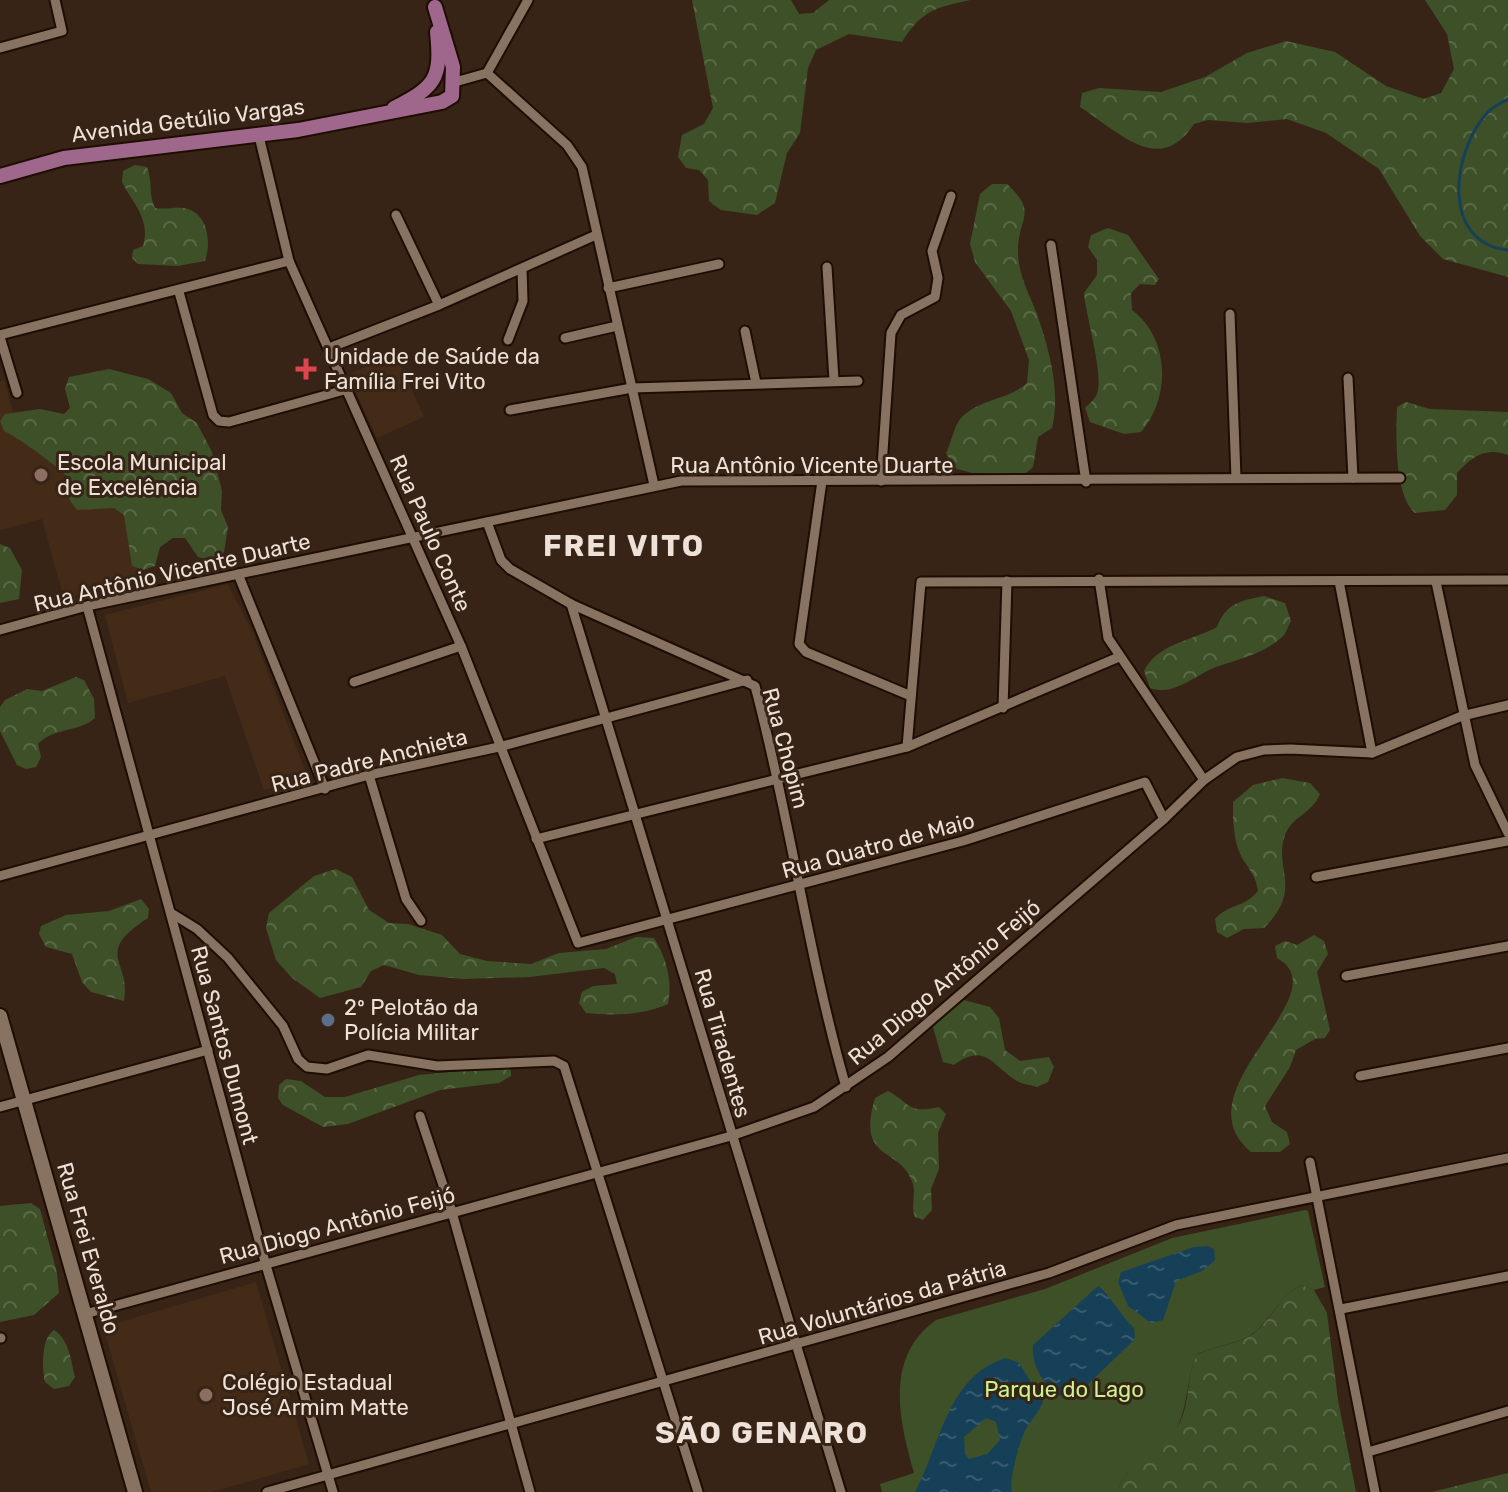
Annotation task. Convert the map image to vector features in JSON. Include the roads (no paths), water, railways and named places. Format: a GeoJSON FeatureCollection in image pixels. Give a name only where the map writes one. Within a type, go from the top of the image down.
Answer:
{"type":"FeatureCollection","features":[{"type":"Feature","properties":{"kind":"main road"},"geometry":{"type":"LineString","coordinates":[[434,4],[455,82],[452,96],[442,102],[434,81],[439,48],[434,4]]}},
{"type":"Feature","properties":{"kind":"main road"},"geometry":{"type":"LineString","coordinates":[[434,81],[446,75],[455,82]]}},
{"type":"Feature","properties":{"kind":"main road","name":"Avenida Getúlio Vargas"},"geometry":{"type":"LineString","coordinates":[[383,114],[434,81]]}},
{"type":"Feature","properties":{"kind":"main road","name":"Avenida Getúlio Vargas"},"geometry":{"type":"LineString","coordinates":[[0,176],[64,158],[259,136],[442,102]]}},
{"type":"Feature","properties":{"kind":"street"},"geometry":{"type":"LineString","coordinates":[[0,48],[62,31],[55,0]]}},
{"type":"Feature","properties":{"kind":"street"},"geometry":{"type":"LineString","coordinates":[[455,82],[487,73],[528,0]]}},
{"type":"Feature","properties":{"kind":"street"},"geometry":{"type":"LineString","coordinates":[[487,73],[567,145],[582,167],[654,485]]}},
{"type":"Feature","properties":{"kind":"street","name":"Rua Paulo Conte"},"geometry":{"type":"LineString","coordinates":[[259,136],[289,261],[461,646],[578,943]]}},
{"type":"Feature","properties":{"kind":"street"},"geometry":{"type":"LineString","coordinates":[[881,481],[891,333],[901,315],[935,297],[938,278],[932,251],[951,196]]}},
{"type":"Feature","properties":{"kind":"street"},"geometry":{"type":"LineString","coordinates":[[396,215],[439,305]]}},
{"type":"Feature","properties":{"kind":"street"},"geometry":{"type":"LineString","coordinates":[[329,348],[439,305],[596,235]]}},
{"type":"Feature","properties":{"kind":"street"},"geometry":{"type":"LineString","coordinates":[[1051,245],[1086,482]]}},
{"type":"Feature","properties":{"kind":"street"},"geometry":{"type":"LineString","coordinates":[[17,393],[5,372],[0,336],[289,261]]}},
{"type":"Feature","properties":{"kind":"street"},"geometry":{"type":"LineString","coordinates":[[608,288],[719,264]]}},
{"type":"Feature","properties":{"kind":"street"},"geometry":{"type":"LineString","coordinates":[[827,267],[834,380]]}},
{"type":"Feature","properties":{"kind":"street"},"geometry":{"type":"LineString","coordinates":[[508,340],[523,301],[522,269]]}},
{"type":"Feature","properties":{"kind":"street"},"geometry":{"type":"LineString","coordinates":[[179,292],[213,415],[219,421],[229,422],[348,389]]}},
{"type":"Feature","properties":{"kind":"street"},"geometry":{"type":"LineString","coordinates":[[1230,314],[1236,478]]}},
{"type":"Feature","properties":{"kind":"street"},"geometry":{"type":"LineString","coordinates":[[565,338],[617,326]]}},
{"type":"Feature","properties":{"kind":"street"},"geometry":{"type":"LineString","coordinates":[[745,331],[756,383]]}},
{"type":"Feature","properties":{"kind":"street"},"geometry":{"type":"LineString","coordinates":[[1348,378],[1353,478]]}},
{"type":"Feature","properties":{"kind":"street"},"geometry":{"type":"LineString","coordinates":[[510,410],[632,388],[858,381]]}},
{"type":"Feature","properties":{"kind":"street","name":"Rua Antônio Vicente Duarte"},"geometry":{"type":"LineString","coordinates":[[0,630],[87,606],[654,485],[822,481],[1400,478]]}},
{"type":"Feature","properties":{"kind":"street"},"geometry":{"type":"LineString","coordinates":[[822,481],[799,644],[806,652],[911,696]]}},
{"type":"Feature","properties":{"kind":"street","name":"Rua Chopim"},"geometry":{"type":"LineString","coordinates":[[487,522],[501,560],[510,569],[571,604],[755,686],[779,778],[828,1023],[846,1087]]}},
{"type":"Feature","properties":{"kind":"street"},"geometry":{"type":"LineString","coordinates":[[238,574],[325,789]]}},
{"type":"Feature","properties":{"kind":"street"},"geometry":{"type":"LineString","coordinates":[[1099,579],[1105,626],[1119,657],[1204,780]]}},
{"type":"Feature","properties":{"kind":"street"},"geometry":{"type":"LineString","coordinates":[[907,747],[921,582],[1508,580]]}},
{"type":"Feature","properties":{"kind":"street"},"geometry":{"type":"LineString","coordinates":[[1003,708],[1007,581]]}},
{"type":"Feature","properties":{"kind":"street"},"geometry":{"type":"LineString","coordinates":[[1339,581],[1372,753]]}},
{"type":"Feature","properties":{"kind":"street"},"geometry":{"type":"LineString","coordinates":[[1436,582],[1462,716],[1475,765],[1508,833]]}},
{"type":"Feature","properties":{"kind":"street","name":"Rua Tiradentes"},"geometry":{"type":"LineString","coordinates":[[571,604],[841,1492]]}},
{"type":"Feature","properties":{"kind":"street","name":"Rua Santos Dumont"},"geometry":{"type":"LineString","coordinates":[[87,606],[265,1262],[333,1492]]}},
{"type":"Feature","properties":{"kind":"street"},"geometry":{"type":"LineString","coordinates":[[354,682],[461,646]]}},
{"type":"Feature","properties":{"kind":"street"},"geometry":{"type":"LineString","coordinates":[[536,839],[907,747],[1119,657]]}},
{"type":"Feature","properties":{"kind":"street","name":"Rua Padre Anchieta"},"geometry":{"type":"LineString","coordinates":[[0,876],[369,775],[499,747],[747,680]]}},
{"type":"Feature","properties":{"kind":"street","name":"Rua Diogo Antônio Feijó"},"geometry":{"type":"LineString","coordinates":[[85,1314],[731,1136],[814,1107],[888,1057],[1164,819],[1204,780],[1237,757],[1264,750],[1372,753],[1462,716],[1508,705]]}},
{"type":"Feature","properties":{"kind":"street"},"geometry":{"type":"LineString","coordinates":[[369,775],[406,899],[421,921]]}},
{"type":"Feature","properties":{"kind":"street","name":"Rua Quatro de Maio"},"geometry":{"type":"LineString","coordinates":[[578,943],[994,832],[1145,782],[1164,819]]}},
{"type":"Feature","properties":{"kind":"street"},"geometry":{"type":"LineString","coordinates":[[1316,877],[1508,841]]}},
{"type":"Feature","properties":{"kind":"street"},"geometry":{"type":"LineString","coordinates":[[171,913],[197,929],[228,958],[283,1026],[298,1059],[307,1067],[327,1069],[368,1055],[437,1066],[554,1061],[564,1066],[698,1492]]}},
{"type":"Feature","properties":{"kind":"street"},"geometry":{"type":"LineString","coordinates":[[1346,976],[1508,946]]}},
{"type":"Feature","properties":{"kind":"street","name":"Rua Frei Everaldo"},"geometry":{"type":"LineString","coordinates":[[0,1016],[135,1492]]}},
{"type":"Feature","properties":{"kind":"street"},"geometry":{"type":"LineString","coordinates":[[1360,1076],[1508,1048]]}},
{"type":"Feature","properties":{"kind":"street"},"geometry":{"type":"LineString","coordinates":[[0,1107],[208,1050]]}},
{"type":"Feature","properties":{"kind":"street"},"geometry":{"type":"LineString","coordinates":[[420,1116],[452,1212],[530,1492]]}},
{"type":"Feature","properties":{"kind":"street","name":"Rua Voluntários da Pátria"},"geometry":{"type":"LineString","coordinates":[[267,1492],[512,1426],[1049,1273],[1176,1225],[1508,1158]]}},
{"type":"Feature","properties":{"kind":"street"},"geometry":{"type":"LineString","coordinates":[[1310,1162],[1375,1492]]}},
{"type":"Feature","properties":{"kind":"street"},"geometry":{"type":"LineString","coordinates":[[1341,1309],[1508,1276]]}},
{"type":"Feature","properties":{"kind":"street"},"geometry":{"type":"LineString","coordinates":[[1368,1452],[1508,1411]]}},
{"type":"Feature","properties":{"kind":"water"},"geometry":{"type":"Polygon","coordinates":[[[1194,1247],[1214,1249],[1215,1260],[1202,1271],[1176,1281],[1163,1320],[1151,1323],[1128,1306],[1118,1282],[1121,1272],[1194,1247]]]}},
{"type":"Feature","properties":{"kind":"water"},"geometry":{"type":"Polygon","coordinates":[[[1098,1286],[1134,1328],[1135,1339],[1079,1393],[1060,1396],[1040,1374],[1034,1360],[1033,1345],[1098,1286]]]}},
{"type":"Feature","properties":{"kind":"water"},"geometry":{"type":"Polygon","coordinates":[[[1006,1358],[1019,1363],[1043,1401],[1021,1442],[1013,1471],[1012,1492],[915,1492],[958,1396],[986,1367],[1006,1358]],[[986,1418],[964,1437],[965,1454],[969,1459],[987,1454],[1000,1440],[996,1422],[986,1418]]]}},
{"type":"Feature","properties":{"kind":"waterway"},"geometry":{"type":"LineString","coordinates":[[1508,99],[1489,111],[1475,130],[1460,172],[1459,194],[1462,214],[1471,231],[1486,244],[1508,250]]}},
{"type":"Feature","properties":{"kind":"place","name":"Unidade de Saúde da Família Frei Vito"},"geometry":{"type":"Point","coordinates":[306,369]}},
{"type":"Feature","properties":{"kind":"place","name":"Escola Municipal de Excelência"},"geometry":{"type":"Point","coordinates":[41,475]}},
{"type":"Feature","properties":{"kind":"place","name":"2º Pelotão da Polícia Militar"},"geometry":{"type":"Point","coordinates":[328,1020]}},
{"type":"Feature","properties":{"kind":"place","name":"Colégio Estadual José Armim Matte"},"geometry":{"type":"Point","coordinates":[206,1395]}},
{"type":"Feature","properties":{"kind":"district","name":"FREI VITO"},"geometry":{"type":"Point","coordinates":[624,546]}},
{"type":"Feature","properties":{"kind":"district","name":"SÃO GENARO"},"geometry":{"type":"Point","coordinates":[762,1433]}},
{"type":"Feature","properties":{"kind":"park label","name":"Parque do Lago"},"geometry":{"type":"Point","coordinates":[1064,1389]}}]}
